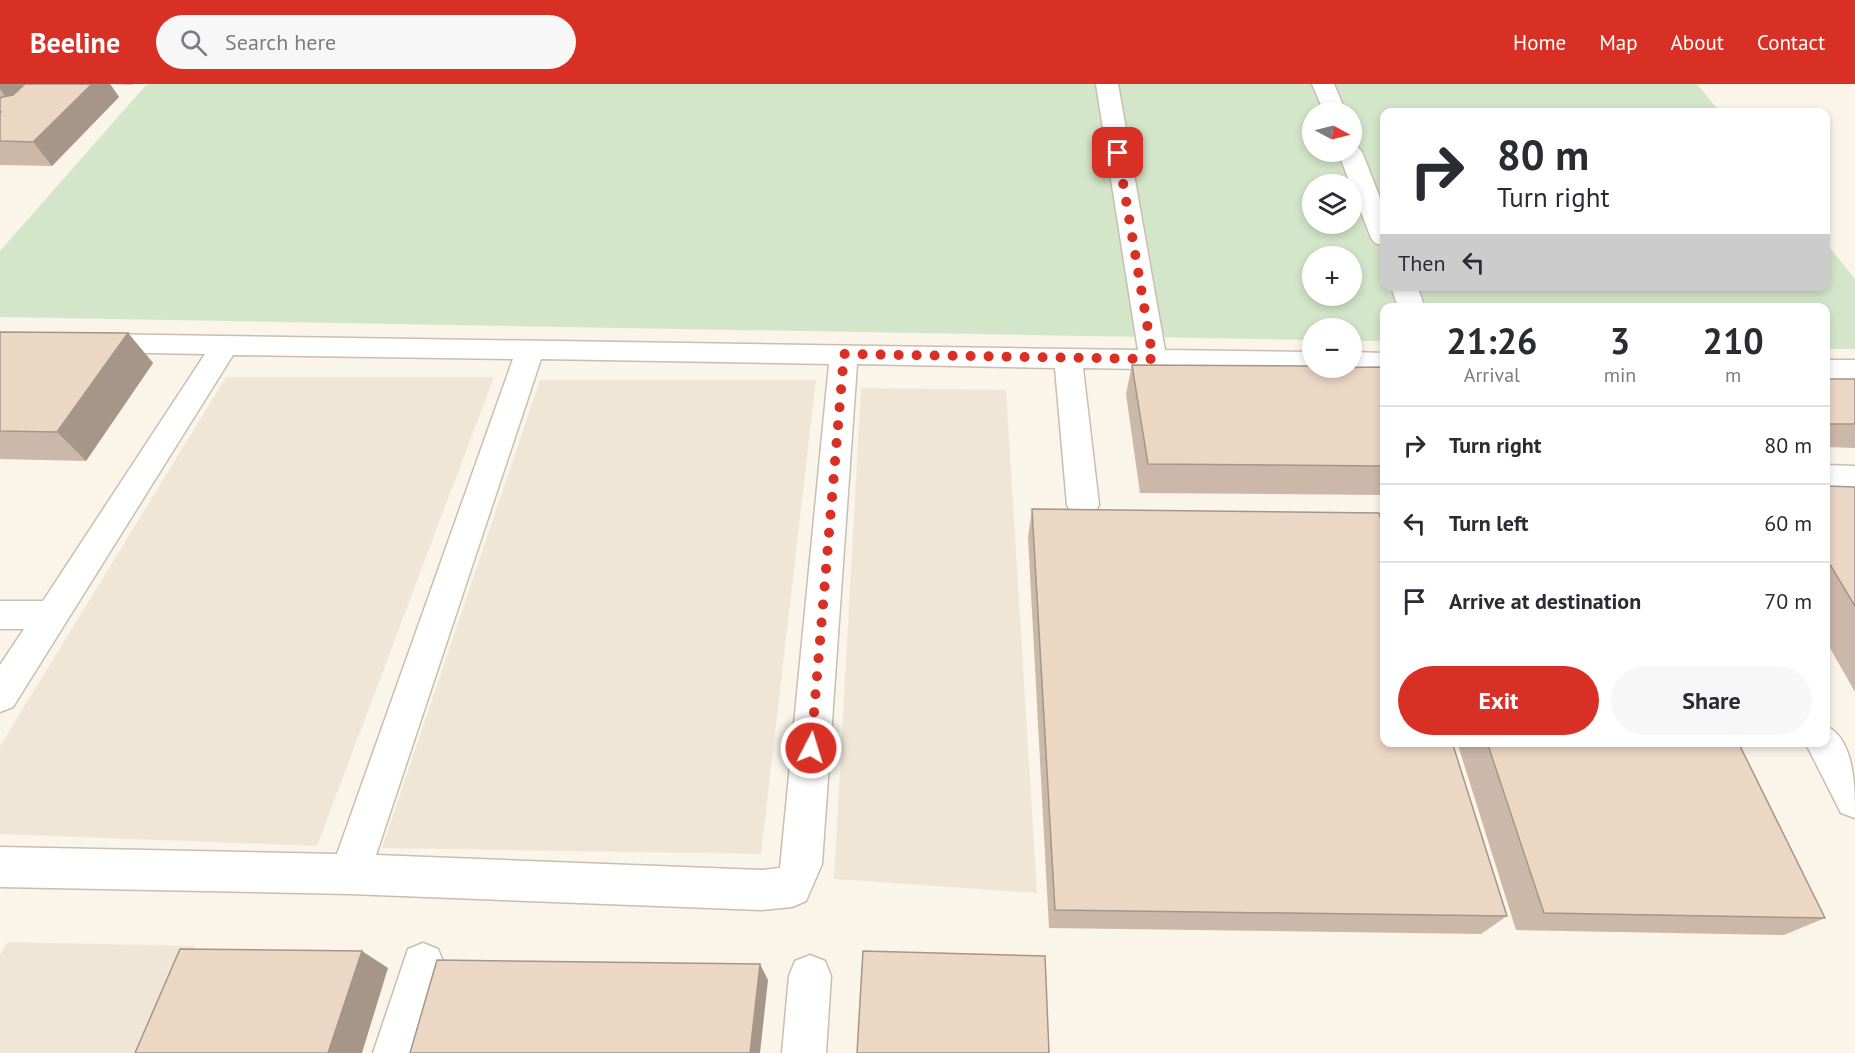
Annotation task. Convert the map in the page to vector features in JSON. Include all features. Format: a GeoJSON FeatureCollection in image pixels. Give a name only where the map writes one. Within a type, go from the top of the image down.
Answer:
{"type":"FeatureCollection","features":[{"type":"Feature","properties":{"kind":"street"},"geometry":{"type":"LineString","coordinates":[[1107,84],[1153,359]]}},
{"type":"Feature","properties":{"kind":"street"},"geometry":{"type":"LineString","coordinates":[[1323,84],[1331,102]]}},
{"type":"Feature","properties":{"kind":"street"},"geometry":{"type":"LineString","coordinates":[[1354,162],[1380,228]]}},
{"type":"Feature","properties":{"kind":"street"},"geometry":{"type":"LineString","coordinates":[[71,343],[1302,362]]}},
{"type":"Feature","properties":{"kind":"street"},"geometry":{"type":"LineString","coordinates":[[0,696],[225,345]]}},
{"type":"Feature","properties":{"kind":"street"},"geometry":{"type":"LineString","coordinates":[[350,873],[530,350]]}},
{"type":"Feature","properties":{"kind":"street"},"geometry":{"type":"LineString","coordinates":[[4,875],[350,873],[761,890],[792,887],[801,864],[844,354]]}},
{"type":"Feature","properties":{"kind":"street"},"geometry":{"type":"LineString","coordinates":[[1068,358],[1083,505]]}},
{"type":"Feature","properties":{"kind":"street"},"geometry":{"type":"LineString","coordinates":[[1362,362],[1380,363]]}},
{"type":"Feature","properties":{"kind":"street"},"geometry":{"type":"LineString","coordinates":[[1830,370],[1855,370]]}},
{"type":"Feature","properties":{"kind":"street"},"geometry":{"type":"LineString","coordinates":[[1830,477],[1855,477]]}},
{"type":"Feature","properties":{"kind":"street"},"geometry":{"type":"LineString","coordinates":[[0,615],[51,615]]}},
{"type":"Feature","properties":{"kind":"street"},"geometry":{"type":"LineString","coordinates":[[1826,747],[1855,800]]}},
{"type":"Feature","properties":{"kind":"street"},"geometry":{"type":"LineString","coordinates":[[395,1053],[423,964]]}},
{"type":"Feature","properties":{"kind":"street"},"geometry":{"type":"LineString","coordinates":[[804,1053],[810,976]]}},
{"type":"Feature","properties":{"kind":"shaded area"},"geometry":{"type":"Polygon","coordinates":[[[226,377],[494,377],[317,846],[0,834],[0,746],[226,377]]]}},
{"type":"Feature","properties":{"kind":"shaded area"},"geometry":{"type":"Polygon","coordinates":[[[540,380],[816,380],[761,854],[382,848],[540,380]]]}},
{"type":"Feature","properties":{"kind":"shaded area"},"geometry":{"type":"Polygon","coordinates":[[[861,388],[1006,390],[1037,893],[834,879],[861,388]]]}},
{"type":"Feature","properties":{"kind":"shaded area"},"geometry":{"type":"Polygon","coordinates":[[[8,942],[195,946],[150,1053],[0,1053],[0,955],[8,942]]]}},
{"type":"Feature","properties":{"kind":"green space"},"geometry":{"type":"Polygon","coordinates":[[[147,84],[1697,84],[1717,108],[1380,108],[1380,291],[1830,291],[1830,248],[1855,279],[1855,349],[1830,349],[1830,303],[1380,303],[1380,341],[1362,341],[1362,318],[1302,318],[1302,340],[0,317],[0,251],[147,84]]]}},
{"type":"Feature","properties":{"kind":"building"},"geometry":{"type":"Polygon","coordinates":[[[25,84],[92,84],[33,142],[0,141],[0,99],[13,95],[25,84]]]}},
{"type":"Feature","properties":{"kind":"building"},"geometry":{"type":"Polygon","coordinates":[[[0,332],[128,333],[57,432],[0,431],[0,332]]]}},
{"type":"Feature","properties":{"kind":"building"},"geometry":{"type":"Polygon","coordinates":[[[1132,365],[1302,366],[1302,378],[1362,378],[1362,367],[1380,367],[1380,466],[1148,464],[1132,365]]]}},
{"type":"Feature","properties":{"kind":"building"},"geometry":{"type":"Polygon","coordinates":[[[1830,379],[1855,379],[1855,424],[1830,424],[1830,379]]]}},
{"type":"Feature","properties":{"kind":"building"},"geometry":{"type":"Polygon","coordinates":[[[1830,486],[1855,487],[1855,606],[1830,565],[1830,486]]]}},
{"type":"Feature","properties":{"kind":"building"},"geometry":{"type":"Polygon","coordinates":[[[1032,509],[1379,513],[1380,747],[1454,747],[1507,916],[1055,910],[1032,509]]]}},
{"type":"Feature","properties":{"kind":"building"},"geometry":{"type":"Polygon","coordinates":[[[1489,747],[1740,747],[1825,918],[1544,913],[1489,747]]]}},
{"type":"Feature","properties":{"kind":"building"},"geometry":{"type":"Polygon","coordinates":[[[180,949],[362,951],[328,1053],[135,1053],[180,949]]]}},
{"type":"Feature","properties":{"kind":"building"},"geometry":{"type":"Polygon","coordinates":[[[863,951],[1045,956],[1049,1053],[857,1053],[863,951]]]}},
{"type":"Feature","properties":{"kind":"building"},"geometry":{"type":"Polygon","coordinates":[[[437,960],[760,964],[750,1053],[410,1053],[437,960]]]}},
{"type":"Feature","properties":{"kind":"route"},"geometry":{"type":"LineString","coordinates":[[811,748],[844,354],[1153,359],[1118,153]]}}]}
